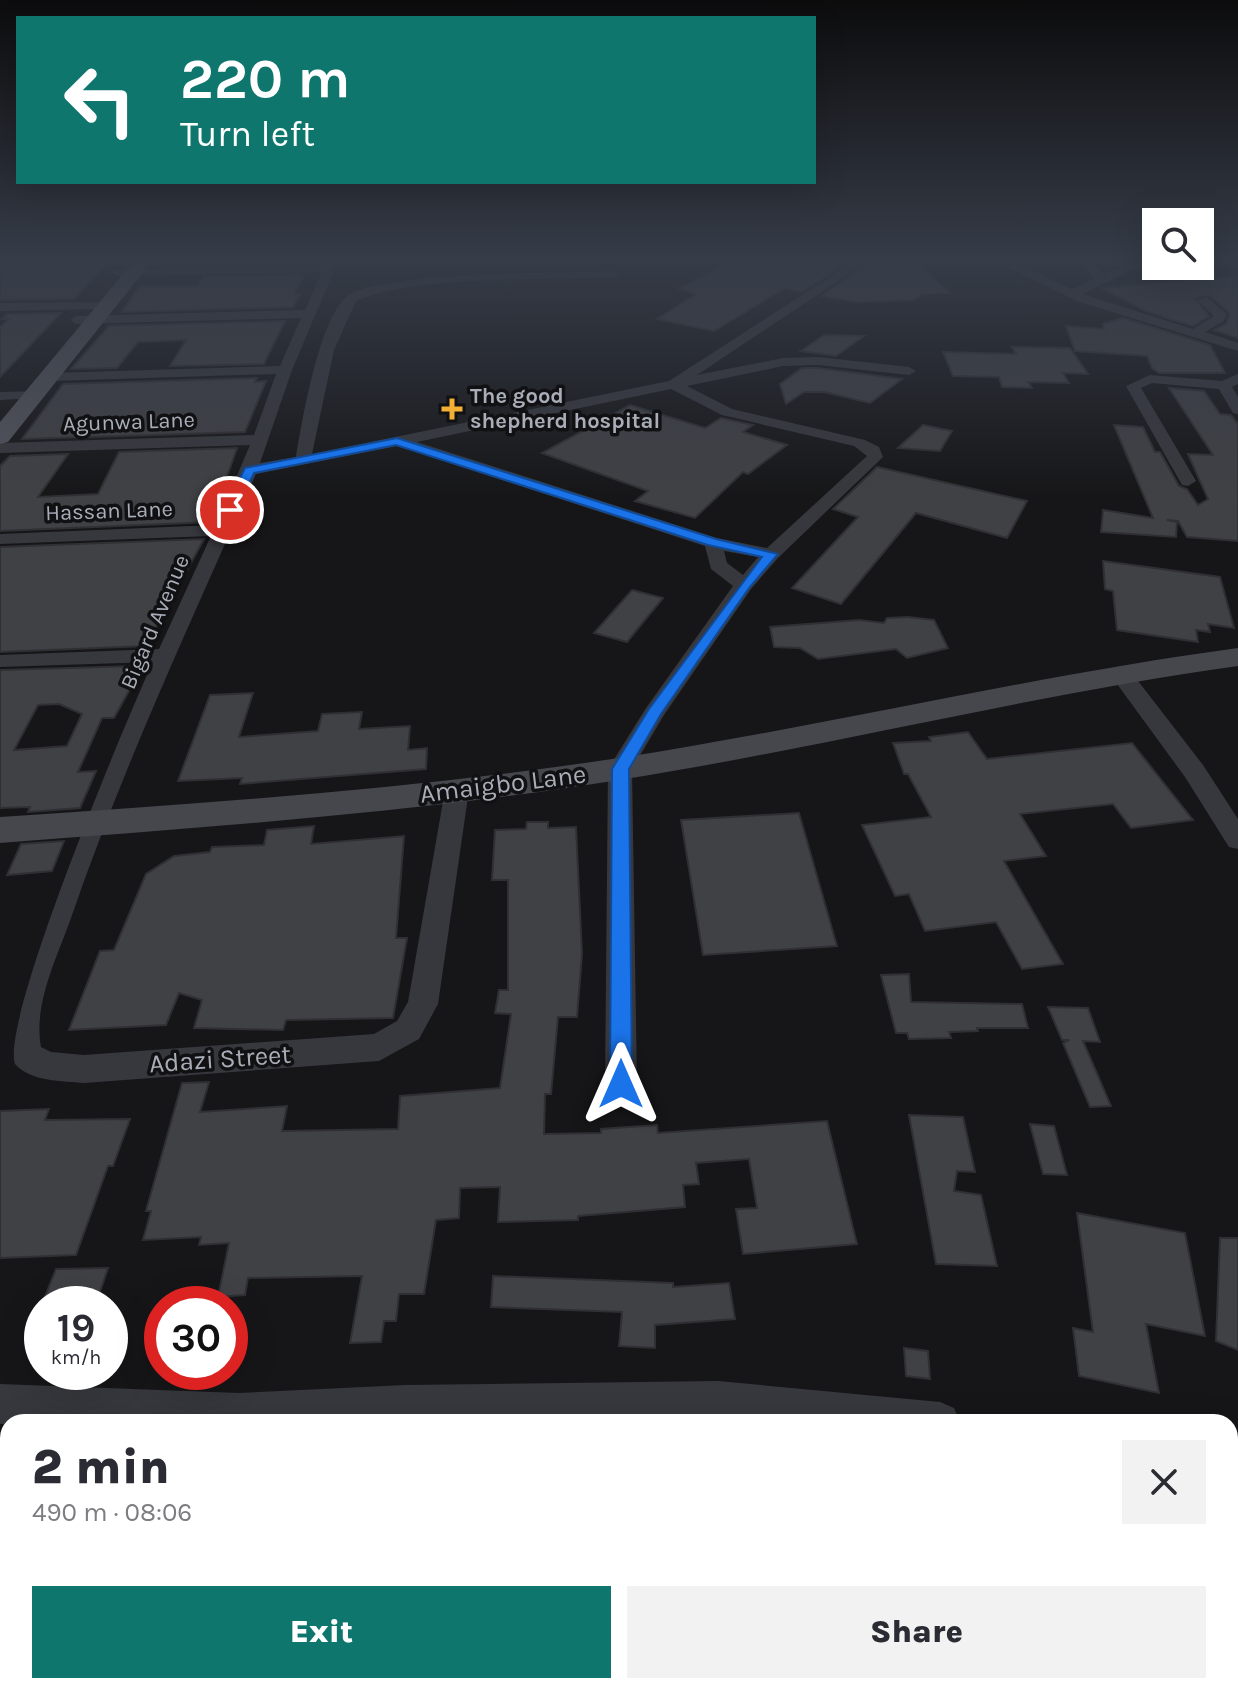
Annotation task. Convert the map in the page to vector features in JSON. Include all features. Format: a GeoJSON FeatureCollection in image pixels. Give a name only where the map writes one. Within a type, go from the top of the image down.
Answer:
{"type":"FeatureCollection","features":[{"type":"Feature","properties":{"kind":"main road"},"geometry":{"type":"LineString","coordinates":[[0,414],[67,340]]}},
{"type":"Feature","properties":{"kind":"main road"},"geometry":{"type":"LineString","coordinates":[[0,437],[17,395],[51,377],[74,340]]}},
{"type":"Feature","properties":{"kind":"main road","name":"Amaigbo Lane"},"geometry":{"type":"LineString","coordinates":[[0,830],[457,790],[620,769],[1120,673],[1238,657]]}},
{"type":"Feature","properties":{"kind":"street","name":"Bigard Avenue"},"geometry":{"type":"LineString","coordinates":[[91,824],[249,470],[298,340]]}},
{"type":"Feature","properties":{"kind":"street"},"geometry":{"type":"LineString","coordinates":[[303,461],[313,400],[333,340]]}},
{"type":"Feature","properties":{"kind":"street"},"geometry":{"type":"LineString","coordinates":[[673,385],[742,340]]}},
{"type":"Feature","properties":{"kind":"street"},"geometry":{"type":"LineString","coordinates":[[1217,340],[1238,347]]}},
{"type":"Feature","properties":{"kind":"street"},"geometry":{"type":"LineString","coordinates":[[249,470],[802,361],[909,371]]}},
{"type":"Feature","properties":{"kind":"street"},"geometry":{"type":"LineString","coordinates":[[51,377],[285,370]]}},
{"type":"Feature","properties":{"kind":"street"},"geometry":{"type":"LineString","coordinates":[[1188,481],[1133,386],[1150,379],[1231,381],[1238,410]]}},
{"type":"Feature","properties":{"kind":"street"},"geometry":{"type":"LineString","coordinates":[[621,1084],[620,769],[654,713],[744,585],[771,554],[875,457],[873,450],[859,443],[727,412],[673,385]]}},
{"type":"Feature","properties":{"kind":"street","name":"Agunwa Lane"},"geometry":{"type":"LineString","coordinates":[[0,448],[259,440]]}},
{"type":"Feature","properties":{"kind":"street"},"geometry":{"type":"LineString","coordinates":[[397,441],[713,543],[771,554]]}},
{"type":"Feature","properties":{"kind":"street","name":"Hassan Lane"},"geometry":{"type":"LineString","coordinates":[[0,539],[221,530]]}},
{"type":"Feature","properties":{"kind":"street"},"geometry":{"type":"LineString","coordinates":[[713,543],[718,565],[744,585]]}},
{"type":"Feature","properties":{"kind":"street"},"geometry":{"type":"LineString","coordinates":[[0,661],[169,655]]}},
{"type":"Feature","properties":{"kind":"street"},"geometry":{"type":"LineString","coordinates":[[1120,673],[1194,771],[1238,840]]}},
{"type":"Feature","properties":{"kind":"street","name":"Adazi Street"},"geometry":{"type":"LineString","coordinates":[[91,824],[29,997],[23,1032],[27,1055],[47,1066],[84,1069],[379,1047],[408,1030],[423,1004],[457,790]]}},
{"type":"Feature","properties":{"kind":"street"},"geometry":{"type":"LineString","coordinates":[[289,1414],[405,1405],[718,1401],[855,1414]]}},
{"type":"Feature","properties":{"kind":"street"},"geometry":{"type":"LineString","coordinates":[[0,1404],[170,1414]]}},
{"type":"Feature","properties":{"kind":"building"},"geometry":{"type":"Polygon","coordinates":[[[0,340],[35,340],[0,377],[0,340]]]}},
{"type":"Feature","properties":{"kind":"building"},"geometry":{"type":"Polygon","coordinates":[[[97,340],[185,340],[138,342],[117,368],[71,369],[97,340]]]}},
{"type":"Feature","properties":{"kind":"building"},"geometry":{"type":"Polygon","coordinates":[[[186,340],[276,340],[264,364],[170,366],[186,340]]]}},
{"type":"Feature","properties":{"kind":"building"},"geometry":{"type":"Polygon","coordinates":[[[817,340],[858,340],[836,356],[801,351],[817,340]]]}},
{"type":"Feature","properties":{"kind":"building"},"geometry":{"type":"Polygon","coordinates":[[[1071,340],[1194,340],[1210,345],[1225,373],[1159,373],[1152,368],[1147,356],[1075,351],[1071,340]]]}},
{"type":"Feature","properties":{"kind":"building"},"geometry":{"type":"Polygon","coordinates":[[[1012,347],[1070,348],[1088,374],[1063,373],[1069,383],[1028,382],[1032,388],[1002,387],[999,377],[953,376],[943,352],[1016,354],[1012,347]]]}},
{"type":"Feature","properties":{"kind":"building"},"geometry":{"type":"Polygon","coordinates":[[[802,368],[902,379],[870,403],[824,392],[804,392],[786,404],[780,384],[802,368]]]}},
{"type":"Feature","properties":{"kind":"building"},"geometry":{"type":"Polygon","coordinates":[[[257,378],[255,382],[266,381],[245,432],[22,439],[63,384],[257,378]]]}},
{"type":"Feature","properties":{"kind":"building"},"geometry":{"type":"Polygon","coordinates":[[[1169,388],[1204,391],[1220,414],[1231,415],[1238,424],[1238,541],[1187,537],[1178,521],[1167,520],[1177,522],[1176,537],[1101,532],[1103,510],[1153,518],[1114,425],[1143,427],[1155,452],[1160,452],[1179,486],[1187,489],[1198,505],[1208,499],[1188,454],[1213,455],[1169,388]]]}},
{"type":"Feature","properties":{"kind":"building"},"geometry":{"type":"Polygon","coordinates":[[[630,405],[705,428],[721,418],[753,425],[743,432],[787,445],[748,474],[743,472],[695,518],[635,501],[648,491],[542,453],[630,405]]]}},
{"type":"Feature","properties":{"kind":"building"},"geometry":{"type":"Polygon","coordinates":[[[923,425],[952,431],[940,451],[898,448],[923,425]]]}},
{"type":"Feature","properties":{"kind":"building"},"geometry":{"type":"Polygon","coordinates":[[[237,448],[211,522],[0,531],[0,466],[10,456],[68,454],[38,497],[98,494],[119,452],[237,448]]]}},
{"type":"Feature","properties":{"kind":"building"},"geometry":{"type":"Polygon","coordinates":[[[877,467],[1027,501],[1007,538],[916,513],[841,604],[792,588],[858,517],[833,509],[877,467]]]}},
{"type":"Feature","properties":{"kind":"building"},"geometry":{"type":"Polygon","coordinates":[[[204,539],[146,646],[0,652],[0,547],[204,539]]]}},
{"type":"Feature","properties":{"kind":"building"},"geometry":{"type":"Polygon","coordinates":[[[1103,561],[1220,577],[1234,628],[1208,624],[1210,632],[1196,630],[1198,642],[1117,630],[1113,591],[1105,589],[1103,561]]]}},
{"type":"Feature","properties":{"kind":"building"},"geometry":{"type":"Polygon","coordinates":[[[632,590],[663,598],[627,642],[594,633],[632,590]]]}},
{"type":"Feature","properties":{"kind":"building"},"geometry":{"type":"Polygon","coordinates":[[[887,618],[934,620],[948,648],[907,658],[896,649],[818,659],[800,648],[774,647],[770,627],[859,620],[884,623],[887,618]]]}},
{"type":"Feature","properties":{"kind":"building"},"geometry":{"type":"Polygon","coordinates":[[[137,666],[134,671],[140,671],[114,718],[102,718],[78,772],[96,771],[80,808],[28,812],[30,807],[0,808],[0,670],[137,666]],[[59,704],[38,705],[14,750],[67,746],[82,714],[59,704]]]}},
{"type":"Feature","properties":{"kind":"building"},"geometry":{"type":"Polygon","coordinates":[[[253,693],[239,737],[318,731],[322,714],[362,712],[359,729],[410,726],[408,750],[427,748],[426,769],[240,784],[242,778],[178,781],[210,695],[253,693]]]}},
{"type":"Feature","properties":{"kind":"building"},"geometry":{"type":"Polygon","coordinates":[[[968,732],[987,759],[1132,743],[1193,820],[1131,828],[1113,804],[1020,814],[1046,856],[1004,861],[1063,964],[1022,969],[996,922],[925,931],[909,894],[895,896],[862,825],[931,817],[908,774],[904,774],[893,743],[931,741],[929,737],[968,732]]]}},
{"type":"Feature","properties":{"kind":"building"},"geometry":{"type":"Polygon","coordinates":[[[799,813],[837,946],[703,955],[681,820],[799,813]]]}},
{"type":"Feature","properties":{"kind":"building"},"geometry":{"type":"Polygon","coordinates":[[[527,822],[548,822],[548,828],[576,827],[582,954],[577,1017],[558,1017],[551,1094],[545,1094],[544,1134],[601,1133],[601,1129],[657,1125],[658,1133],[827,1121],[857,1244],[743,1254],[736,1209],[757,1208],[749,1159],[696,1163],[699,1184],[683,1185],[685,1207],[578,1216],[578,1220],[498,1222],[500,1187],[460,1188],[459,1218],[436,1220],[424,1294],[399,1294],[396,1321],[384,1321],[381,1342],[350,1343],[362,1276],[248,1278],[247,1286],[220,1286],[229,1243],[199,1245],[201,1237],[143,1240],[151,1211],[146,1211],[182,1083],[209,1082],[200,1112],[287,1106],[282,1131],[398,1129],[400,1096],[500,1088],[511,1014],[495,1013],[499,990],[508,990],[508,880],[492,880],[495,830],[526,829],[527,822]]]}},
{"type":"Feature","properties":{"kind":"building"},"geometry":{"type":"Polygon","coordinates":[[[314,826],[311,844],[404,836],[396,938],[407,938],[393,1018],[286,1020],[283,1030],[194,1028],[202,1000],[179,993],[166,1025],[69,1030],[100,951],[114,950],[146,874],[174,856],[210,852],[212,847],[264,845],[267,830],[314,826]]]}},
{"type":"Feature","properties":{"kind":"building"},"geometry":{"type":"Polygon","coordinates":[[[64,841],[52,871],[7,875],[21,844],[64,841]]]}},
{"type":"Feature","properties":{"kind":"building"},"geometry":{"type":"Polygon","coordinates":[[[909,974],[911,1002],[1022,1004],[1028,1028],[977,1028],[978,1031],[949,1032],[951,1038],[909,1039],[907,1033],[896,1033],[881,975],[909,974]]]}},
{"type":"Feature","properties":{"kind":"building"},"geometry":{"type":"Polygon","coordinates":[[[1048,1007],[1088,1008],[1100,1042],[1083,1041],[1111,1106],[1090,1107],[1063,1043],[1069,1040],[1062,1040],[1048,1007]]]}},
{"type":"Feature","properties":{"kind":"building"},"geometry":{"type":"Polygon","coordinates":[[[49,1109],[45,1120],[130,1119],[113,1166],[108,1166],[76,1255],[0,1258],[0,1111],[49,1109]]]}},
{"type":"Feature","properties":{"kind":"building"},"geometry":{"type":"Polygon","coordinates":[[[909,1115],[963,1117],[975,1172],[957,1171],[954,1191],[981,1195],[997,1266],[936,1264],[909,1115]]]}},
{"type":"Feature","properties":{"kind":"building"},"geometry":{"type":"Polygon","coordinates":[[[1030,1124],[1054,1126],[1067,1175],[1043,1174],[1030,1124]]]}},
{"type":"Feature","properties":{"kind":"building"},"geometry":{"type":"Polygon","coordinates":[[[1077,1213],[1185,1233],[1205,1336],[1146,1324],[1159,1393],[1079,1376],[1073,1328],[1093,1332],[1077,1213]]]}},
{"type":"Feature","properties":{"kind":"building"},"geometry":{"type":"Polygon","coordinates":[[[1220,1238],[1238,1238],[1238,1350],[1216,1341],[1220,1238]]]}},
{"type":"Feature","properties":{"kind":"building"},"geometry":{"type":"Polygon","coordinates":[[[108,1268],[102,1286],[49,1286],[56,1269],[108,1268]]]}},
{"type":"Feature","properties":{"kind":"building"},"geometry":{"type":"Polygon","coordinates":[[[493,1276],[673,1283],[673,1287],[729,1283],[735,1319],[655,1325],[655,1348],[619,1346],[622,1312],[491,1307],[493,1276]]]}},
{"type":"Feature","properties":{"kind":"building"},"geometry":{"type":"Polygon","coordinates":[[[904,1348],[928,1351],[930,1379],[906,1376],[904,1348]]]}},
{"type":"Feature","properties":{"kind":"place","name":"The good shepherd hospital"},"geometry":{"type":"Point","coordinates":[452,409]}},
{"type":"Feature","properties":{"kind":"route"},"geometry":{"type":"LineString","coordinates":[[230,510],[249,470],[397,441],[713,543],[771,554],[744,585],[654,713],[620,769],[621,1084]]}}]}
